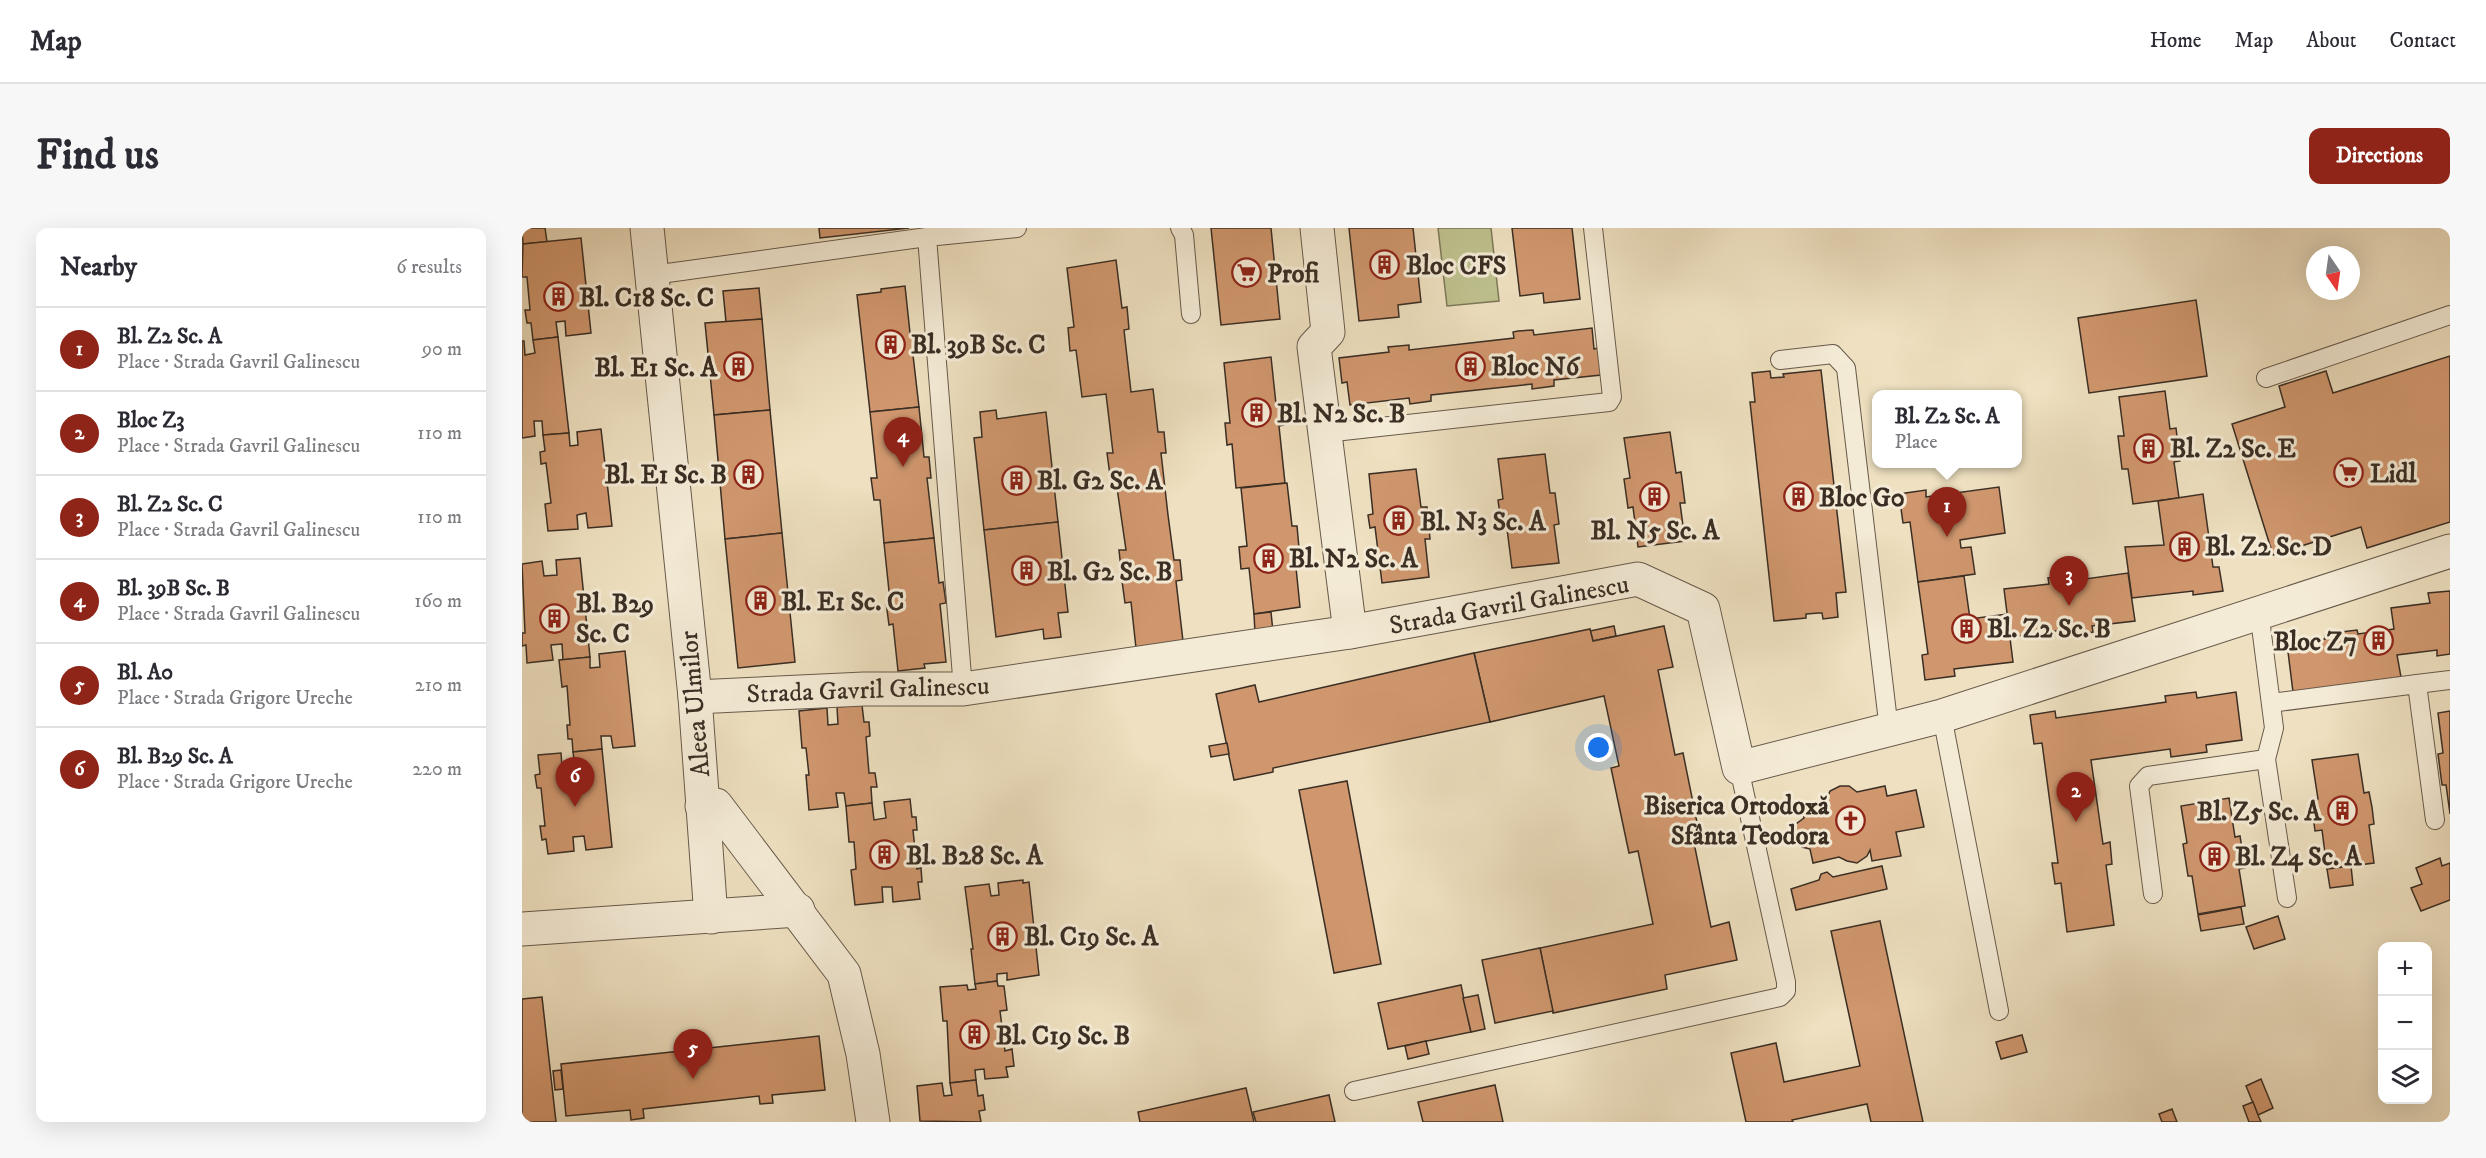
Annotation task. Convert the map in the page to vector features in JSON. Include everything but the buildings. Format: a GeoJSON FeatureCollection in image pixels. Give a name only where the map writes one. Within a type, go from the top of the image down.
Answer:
{"type":"FeatureCollection","features":[{"type":"Feature","properties":{"kind":"street","name":"Aleea Ulmilor"},"geometry":{"type":"LineString","coordinates":[[647,228],[695,698],[702,806],[716,806],[798,910],[844,974],[863,1054],[873,1122]]}},
{"type":"Feature","properties":{"kind":"street"},"geometry":{"type":"LineString","coordinates":[[1317,228],[1328,332],[1314,347],[1350,632]]}},
{"type":"Feature","properties":{"kind":"street"},"geometry":{"type":"LineString","coordinates":[[1739,768],[1942,716],[2259,611],[2450,551]]}},
{"type":"Feature","properties":{"kind":"street","name":"Strada Gavril Galinescu"},"geometry":{"type":"LineString","coordinates":[[695,698],[864,689],[963,689],[1350,632],[1638,579],[1703,609],[1739,768]]}},
{"type":"Feature","properties":{"kind":"street"},"geometry":{"type":"LineString","coordinates":[[702,806],[711,917]]}},
{"type":"Feature","properties":{"kind":"street"},"geometry":{"type":"LineString","coordinates":[[522,929],[798,910]]}},
{"type":"Feature","properties":{"kind":"lane"},"geometry":{"type":"LineString","coordinates":[[653,275],[927,237],[1017,228]]}},
{"type":"Feature","properties":{"kind":"lane"},"geometry":{"type":"LineString","coordinates":[[1180,228],[1184,235],[1191,314]]}},
{"type":"Feature","properties":{"kind":"lane"},"geometry":{"type":"LineString","coordinates":[[1326,433],[1609,402],[1612,397],[1593,228]]}},
{"type":"Feature","properties":{"kind":"lane"},"geometry":{"type":"LineString","coordinates":[[927,237],[963,689]]}},
{"type":"Feature","properties":{"kind":"lane"},"geometry":{"type":"LineString","coordinates":[[2266,378],[2450,315]]}},
{"type":"Feature","properties":{"kind":"lane"},"geometry":{"type":"LineString","coordinates":[[1780,360],[1833,354],[1846,368],[1889,730]]}},
{"type":"Feature","properties":{"kind":"lane"},"geometry":{"type":"LineString","coordinates":[[2259,611],[2274,728],[2266,759],[2287,898]]}},
{"type":"Feature","properties":{"kind":"lane"},"geometry":{"type":"LineString","coordinates":[[2271,703],[2450,680]]}},
{"type":"Feature","properties":{"kind":"lane"},"geometry":{"type":"LineString","coordinates":[[2417,684],[2435,820]]}},
{"type":"Feature","properties":{"kind":"lane"},"geometry":{"type":"LineString","coordinates":[[1942,716],[1999,1011]]}},
{"type":"Feature","properties":{"kind":"lane"},"geometry":{"type":"LineString","coordinates":[[2152,894],[2139,786],[2148,776],[2266,759]]}},
{"type":"Feature","properties":{"kind":"lane"},"geometry":{"type":"LineString","coordinates":[[1354,1091],[1780,997],[1786,991],[1786,982],[1739,768]]}},
{"type":"Feature","properties":{"kind":"green space"},"geometry":{"type":"Polygon","coordinates":[[[1438,228],[1491,228],[1499,301],[1447,306],[1438,228]]]}},
{"type":"Feature","properties":{"kind":"place","name":"Bloc CFS"},"geometry":{"type":"Point","coordinates":[1385,265]}},
{"type":"Feature","properties":{"kind":"place","name":"Profi"},"geometry":{"type":"Point","coordinates":[1246,273]}},
{"type":"Feature","properties":{"kind":"place","name":"Bl. C18 Sc. C"},"geometry":{"type":"Point","coordinates":[558,297]}},
{"type":"Feature","properties":{"kind":"place","name":"Bl. 39B Sc. C"},"geometry":{"type":"Point","coordinates":[890,344]}},
{"type":"Feature","properties":{"kind":"place","name":"Bloc N6"},"geometry":{"type":"Point","coordinates":[1470,366]}},
{"type":"Feature","properties":{"kind":"place","name":"Bl. E1 Sc. A"},"geometry":{"type":"Point","coordinates":[738,367]}},
{"type":"Feature","properties":{"kind":"place","name":"Bl. N2 Sc. B"},"geometry":{"type":"Point","coordinates":[1256,413]}},
{"type":"Feature","properties":{"kind":"place","name":"Bl. Z2 Sc. E"},"geometry":{"type":"Point","coordinates":[2149,448]}},
{"type":"Feature","properties":{"kind":"place","name":"Bl. 39B Sc. B"},"geometry":{"type":"Point","coordinates":[903,467]}},
{"type":"Feature","properties":{"kind":"place","name":"Lidl"},"geometry":{"type":"Point","coordinates":[2349,473]}},
{"type":"Feature","properties":{"kind":"place","name":"Bl. E1 Sc. B"},"geometry":{"type":"Point","coordinates":[748,474]}},
{"type":"Feature","properties":{"kind":"place","name":"Bl. G2 Sc. A"},"geometry":{"type":"Point","coordinates":[1016,480]}},
{"type":"Feature","properties":{"kind":"place","name":"Bl. N5 Sc. A"},"geometry":{"type":"Point","coordinates":[1655,496]}},
{"type":"Feature","properties":{"kind":"place","name":"Bloc G0"},"geometry":{"type":"Point","coordinates":[1798,497]}},
{"type":"Feature","properties":{"kind":"place","name":"Bl. N3 Sc. A"},"geometry":{"type":"Point","coordinates":[1399,521]}},
{"type":"Feature","properties":{"kind":"place","name":"Bl. Z2 Sc. A"},"geometry":{"type":"Point","coordinates":[1947,537]}},
{"type":"Feature","properties":{"kind":"place","name":"Bl. Z2 Sc. D"},"geometry":{"type":"Point","coordinates":[2184,546]}},
{"type":"Feature","properties":{"kind":"place","name":"Bl. N2 Sc. A"},"geometry":{"type":"Point","coordinates":[1268,558]}},
{"type":"Feature","properties":{"kind":"place","name":"Bl. G2 Sc. B"},"geometry":{"type":"Point","coordinates":[1026,571]}},
{"type":"Feature","properties":{"kind":"place","name":"Bl. E1 Sc. C"},"geometry":{"type":"Point","coordinates":[760,601]}},
{"type":"Feature","properties":{"kind":"place","name":"Bl. Z2 Sc. C"},"geometry":{"type":"Point","coordinates":[2069,606]}},
{"type":"Feature","properties":{"kind":"place","name":"Bl. B29 Sc. C"},"geometry":{"type":"Point","coordinates":[555,618]}},
{"type":"Feature","properties":{"kind":"place","name":"Bl. Z2 Sc. B"},"geometry":{"type":"Point","coordinates":[1966,628]}},
{"type":"Feature","properties":{"kind":"place","name":"Bloc Z7"},"geometry":{"type":"Point","coordinates":[2378,641]}},
{"type":"Feature","properties":{"kind":"place","name":"Bl. B29 Sc. A"},"geometry":{"type":"Point","coordinates":[575,807]}},
{"type":"Feature","properties":{"kind":"place","name":"Bl. Z5 Sc. A"},"geometry":{"type":"Point","coordinates":[2342,811]}},
{"type":"Feature","properties":{"kind":"place","name":"Biserica Ortodoxă Sfânta Teodora"},"geometry":{"type":"Point","coordinates":[1850,820]}},
{"type":"Feature","properties":{"kind":"place","name":"Bloc Z3"},"geometry":{"type":"Point","coordinates":[2076,822]}},
{"type":"Feature","properties":{"kind":"place","name":"Bl. B28 Sc. A"},"geometry":{"type":"Point","coordinates":[885,855]}},
{"type":"Feature","properties":{"kind":"place","name":"Bl. Z4 Sc. A"},"geometry":{"type":"Point","coordinates":[2214,856]}},
{"type":"Feature","properties":{"kind":"place","name":"Bl. C19 Sc. A"},"geometry":{"type":"Point","coordinates":[1003,936]}},
{"type":"Feature","properties":{"kind":"place","name":"Bl. C19 Sc. B"},"geometry":{"type":"Point","coordinates":[975,1035]}},
{"type":"Feature","properties":{"kind":"place","name":"Bl. A0"},"geometry":{"type":"Point","coordinates":[693,1079]}}]}
